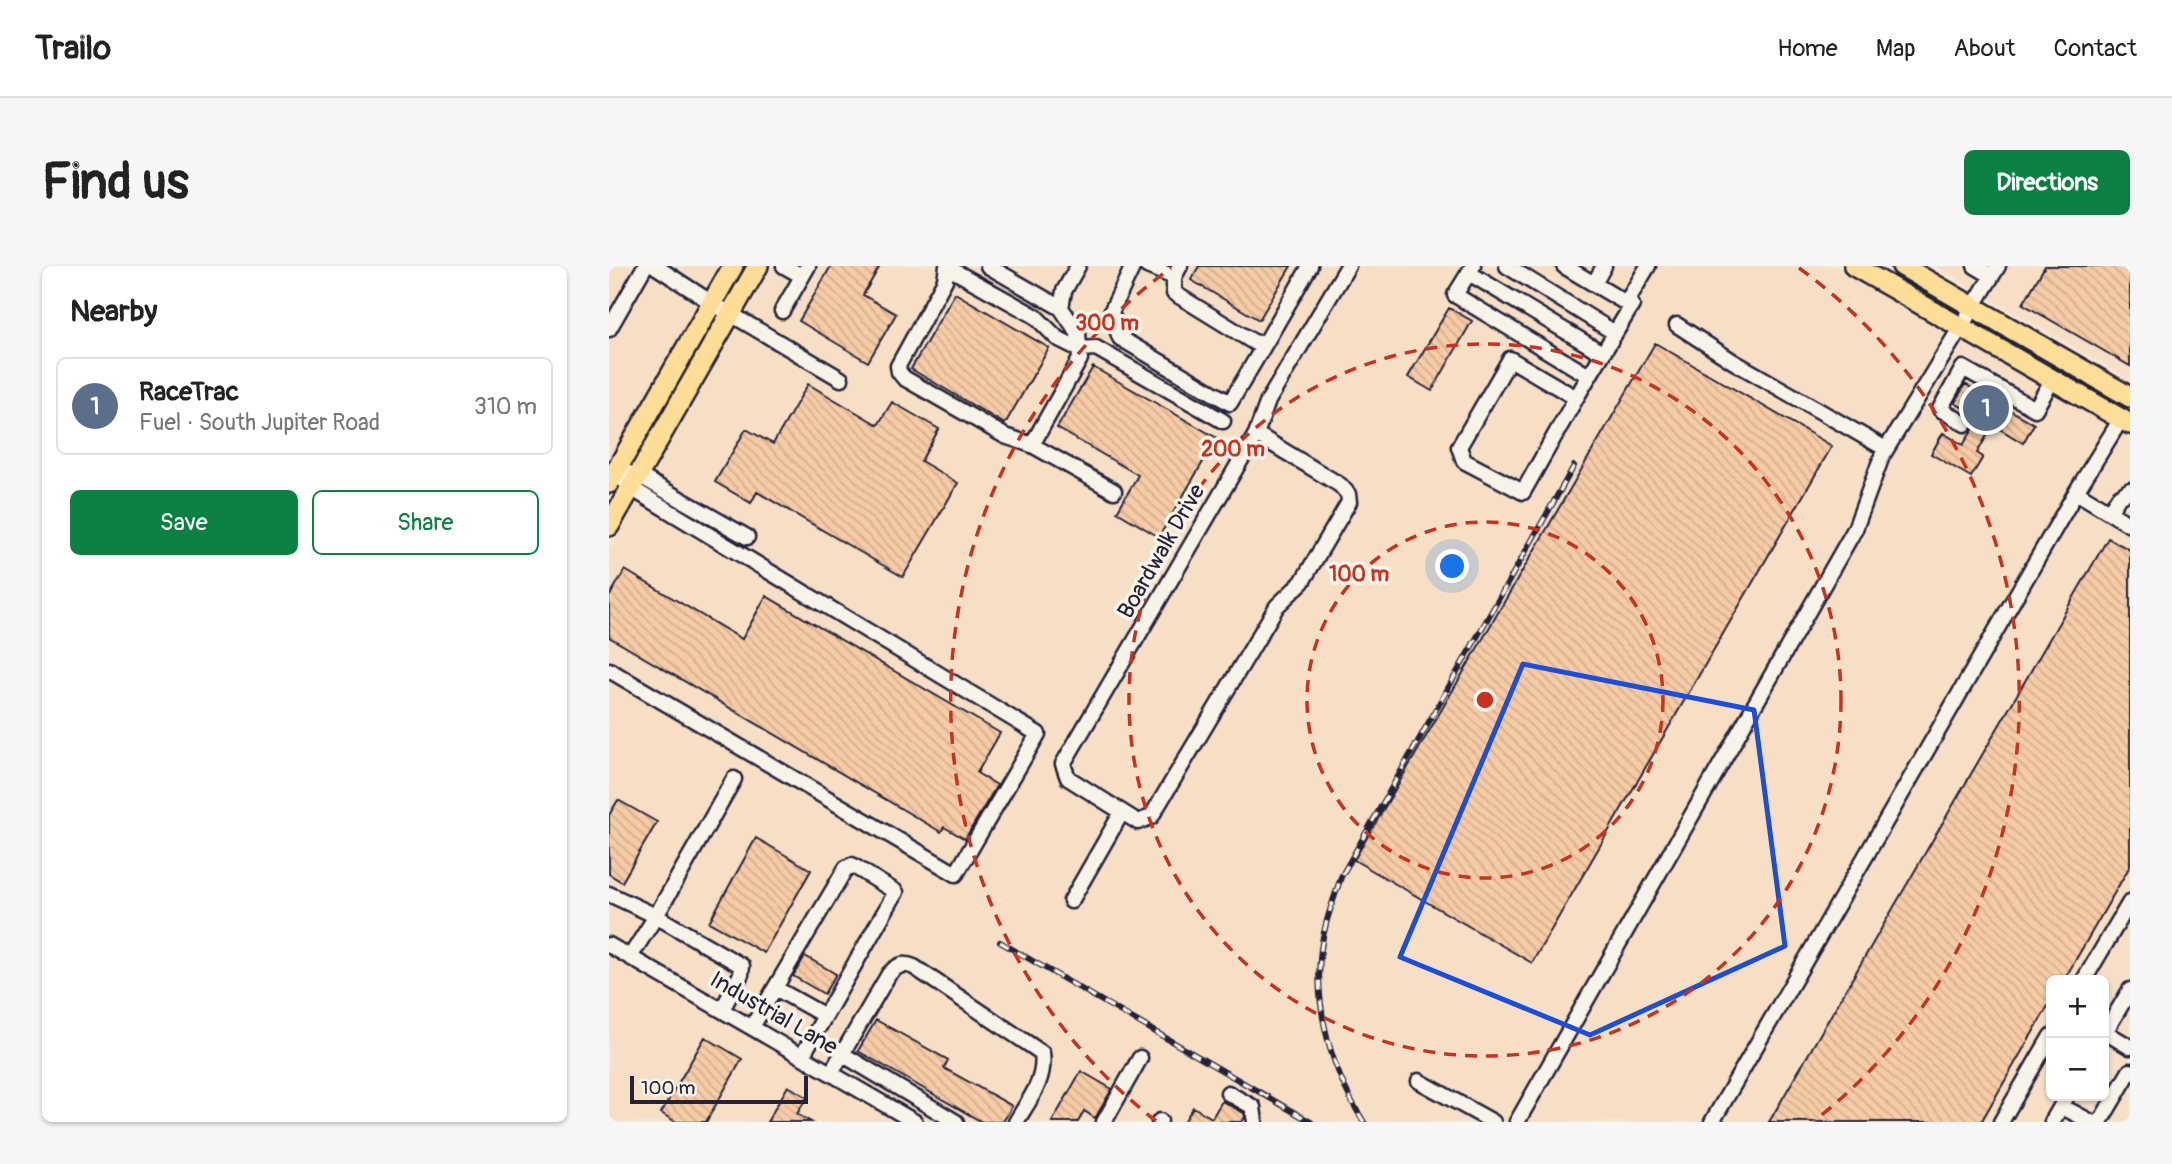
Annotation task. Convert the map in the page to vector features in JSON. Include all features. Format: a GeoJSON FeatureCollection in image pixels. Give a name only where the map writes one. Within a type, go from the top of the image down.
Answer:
{"type":"FeatureCollection","features":[{"type":"Feature","properties":{"kind":"main road"},"geometry":{"type":"LineString","coordinates":[[613,476],[733,266]]}},
{"type":"Feature","properties":{"kind":"main road"},"geometry":{"type":"LineString","coordinates":[[609,526],[758,266]]}},
{"type":"Feature","properties":{"kind":"main road"},"geometry":{"type":"LineString","coordinates":[[1854,266],[2126,422]]}},
{"type":"Feature","properties":{"kind":"main road"},"geometry":{"type":"LineString","coordinates":[[1902,266],[2130,397]]}},
{"type":"Feature","properties":{"kind":"street"},"geometry":{"type":"LineString","coordinates":[[609,329],[645,266]]}},
{"type":"Feature","properties":{"kind":"street"},"geometry":{"type":"LineString","coordinates":[[655,266],[841,379]]}},
{"type":"Feature","properties":{"kind":"street"},"geometry":{"type":"LineString","coordinates":[[782,312],[805,271],[784,266]]}},
{"type":"Feature","properties":{"kind":"street"},"geometry":{"type":"LineString","coordinates":[[1114,491],[1032,445],[1005,436],[904,378],[899,372],[898,366],[945,280],[947,266],[1035,316],[1058,338],[1079,349],[1096,348],[1223,421]]}},
{"type":"Feature","properties":{"kind":"street"},"geometry":{"type":"LineString","coordinates":[[988,266],[1061,308],[1077,333],[1080,359],[1032,445]]}},
{"type":"Feature","properties":{"kind":"street"},"geometry":{"type":"LineString","coordinates":[[1061,308],[1064,291],[1078,266]]}},
{"type":"Feature","properties":{"kind":"street"},"geometry":{"type":"LineString","coordinates":[[1133,266],[1111,312],[1120,338],[1230,403],[1310,266]]}},
{"type":"Feature","properties":{"kind":"street"},"geometry":{"type":"LineString","coordinates":[[1147,266],[1177,272],[1174,293],[1255,343],[1266,342]]}},
{"type":"Feature","properties":{"kind":"street","name":"Boardwalk Drive"},"geometry":{"type":"LineString","coordinates":[[1122,812],[1068,779],[1063,764],[1256,434],[1268,401],[1348,266]]}},
{"type":"Feature","properties":{"kind":"street"},"geometry":{"type":"LineString","coordinates":[[1507,266],[1615,333]]}},
{"type":"Feature","properties":{"kind":"street"},"geometry":{"type":"LineString","coordinates":[[1564,266],[1632,306],[1602,353],[1523,492],[1464,461],[1459,447],[1510,359],[1576,398]]}},
{"type":"Feature","properties":{"kind":"street"},"geometry":{"type":"LineString","coordinates":[[1594,284],[1604,266]]}},
{"type":"Feature","properties":{"kind":"street"},"geometry":{"type":"LineString","coordinates":[[1626,303],[1648,266]]}},
{"type":"Feature","properties":{"kind":"street"},"geometry":{"type":"LineString","coordinates":[[1517,1122],[1855,528],[1887,449],[1995,271],[1975,266]]}},
{"type":"Feature","properties":{"kind":"street"},"geometry":{"type":"LineString","coordinates":[[1589,376],[1455,295],[1471,270],[1602,353]]}},
{"type":"Feature","properties":{"kind":"street"},"geometry":{"type":"LineString","coordinates":[[1677,325],[1734,362],[1887,449]]}},
{"type":"Feature","properties":{"kind":"street"},"geometry":{"type":"LineString","coordinates":[[1940,409],[1963,368],[2035,409],[2053,379]]}},
{"type":"Feature","properties":{"kind":"street"},"geometry":{"type":"LineString","coordinates":[[1918,396],[1965,424]]}},
{"type":"Feature","properties":{"kind":"street"},"geometry":{"type":"LineString","coordinates":[[1712,1122],[2076,492],[2126,422]]}},
{"type":"Feature","properties":{"kind":"street"},"geometry":{"type":"LineString","coordinates":[[1071,901],[1122,812],[1138,822],[1151,817],[1277,606],[1302,582],[1349,502],[1341,485],[1256,434]]}},
{"type":"Feature","properties":{"kind":"street"},"geometry":{"type":"LineString","coordinates":[[613,476],[634,482],[747,537]]}},
{"type":"Feature","properties":{"kind":"street"},"geometry":{"type":"LineString","coordinates":[[609,670],[957,873],[1038,734],[634,482]]}},
{"type":"Feature","properties":{"kind":"street"},"geometry":{"type":"LineString","coordinates":[[2109,512],[2119,497],[2130,490]]}},
{"type":"Feature","properties":{"kind":"street"},"geometry":{"type":"LineString","coordinates":[[2076,492],[2130,525]]}},
{"type":"Feature","properties":{"kind":"street"},"geometry":{"type":"LineString","coordinates":[[629,957],[656,916],[734,779]]}},
{"type":"Feature","properties":{"kind":"street"},"geometry":{"type":"LineString","coordinates":[[752,1027],[846,868],[852,865],[896,892],[802,1056]]}},
{"type":"Feature","properties":{"kind":"street"},"geometry":{"type":"LineString","coordinates":[[609,894],[656,916],[742,966],[741,974],[722,1010]]}},
{"type":"Feature","properties":{"kind":"street"},"geometry":{"type":"LineString","coordinates":[[2087,975],[2130,902]]}},
{"type":"Feature","properties":{"kind":"street","name":"Industrial Lane"},"geometry":{"type":"LineString","coordinates":[[609,945],[915,1122]]}},
{"type":"Feature","properties":{"kind":"street"},"geometry":{"type":"LineString","coordinates":[[831,1073],[889,974],[897,966],[906,963],[1042,1053],[1042,1076],[1016,1122]]}},
{"type":"Feature","properties":{"kind":"street"},"geometry":{"type":"LineString","coordinates":[[775,988],[825,1016]]}},
{"type":"Feature","properties":{"kind":"street"},"geometry":{"type":"LineString","coordinates":[[2109,1025],[2130,990]]}},
{"type":"Feature","properties":{"kind":"street"},"geometry":{"type":"LineString","coordinates":[[2109,1036],[2130,1047]]}},
{"type":"Feature","properties":{"kind":"street"},"geometry":{"type":"LineString","coordinates":[[2001,1122],[2050,1038]]}},
{"type":"Feature","properties":{"kind":"street"},"geometry":{"type":"LineString","coordinates":[[842,1054],[956,1122]]}},
{"type":"Feature","properties":{"kind":"street"},"geometry":{"type":"LineString","coordinates":[[1104,1122],[1140,1058]]}},
{"type":"Feature","properties":{"kind":"street"},"geometry":{"type":"LineString","coordinates":[[2100,1122],[2130,1070]]}},
{"type":"Feature","properties":{"kind":"street"},"geometry":{"type":"LineString","coordinates":[[1419,1081],[1493,1122]]}},
{"type":"Feature","properties":{"kind":"street"},"geometry":{"type":"LineString","coordinates":[[895,1110],[906,1092]]}},
{"type":"Feature","properties":{"kind":"street"},"geometry":{"type":"LineString","coordinates":[[1228,1093],[1253,1107],[1255,1122]]}},
{"type":"Feature","properties":{"kind":"street"},"geometry":{"type":"LineString","coordinates":[[2052,1122],[2064,1101],[2091,1122]]}},
{"type":"Feature","properties":{"kind":"highlighted area"},"geometry":{"type":"Polygon","coordinates":[[[1523,664],[1754,710],[1785,946],[1590,1035],[1400,957],[1523,664]]]}},
{"type":"Feature","properties":{"kind":"shaded area"},"geometry":{"type":"Polygon","coordinates":[[[609,266],[720,266],[609,460],[609,266]]]}},
{"type":"Feature","properties":{"kind":"shaded area"},"geometry":{"type":"Polygon","coordinates":[[[773,266],[1836,266],[2130,436],[2130,1122],[609,1122],[609,551],[773,266]]]}},
{"type":"Feature","properties":{"kind":"shaded area"},"geometry":{"type":"Polygon","coordinates":[[[1936,266],[2130,266],[2130,379],[1992,299],[1936,266]]]}},
{"type":"Feature","properties":{"kind":"building"},"geometry":{"type":"Polygon","coordinates":[[[831,266],[880,266],[863,295],[896,314],[868,362],[799,321],[831,266]]]}},
{"type":"Feature","properties":{"kind":"building"},"geometry":{"type":"Polygon","coordinates":[[[1199,266],[1291,266],[1259,320],[1191,280],[1199,266]]]}},
{"type":"Feature","properties":{"kind":"building"},"geometry":{"type":"Polygon","coordinates":[[[2045,266],[2130,266],[2130,366],[2023,304],[2045,266]]]}},
{"type":"Feature","properties":{"kind":"building"},"geometry":{"type":"Polygon","coordinates":[[[955,293],[1049,348],[1005,424],[911,369],[955,293]]]}},
{"type":"Feature","properties":{"kind":"building"},"geometry":{"type":"Polygon","coordinates":[[[1449,308],[1472,321],[1432,391],[1408,377],[1449,308]]]}},
{"type":"Feature","properties":{"kind":"building"},"geometry":{"type":"Polygon","coordinates":[[[1655,343],[1832,446],[1532,963],[1354,860],[1655,343]]]}},
{"type":"Feature","properties":{"kind":"building"},"geometry":{"type":"Polygon","coordinates":[[[1093,367],[1217,438],[1159,537],[1117,512],[1138,475],[1057,428],[1093,367]]]}},
{"type":"Feature","properties":{"kind":"building"},"geometry":{"type":"Polygon","coordinates":[[[808,384],[878,425],[892,402],[939,429],[921,461],[958,483],[903,577],[757,492],[751,503],[715,482],[746,429],[773,444],[808,384]]]}},
{"type":"Feature","properties":{"kind":"building"},"geometry":{"type":"Polygon","coordinates":[[[1965,384],[2034,424],[2023,443],[1993,425],[1977,453],[1983,457],[1971,477],[1931,454],[1943,433],[1963,445],[1974,428],[1979,417],[1955,403],[1965,384]]]}},
{"type":"Feature","properties":{"kind":"building"},"geometry":{"type":"Polygon","coordinates":[[[2108,538],[2130,550],[2130,866],[2067,975],[2046,975],[2046,1010],[1981,1122],[1769,1122],[2108,538]]]}},
{"type":"Feature","properties":{"kind":"building"},"geometry":{"type":"Polygon","coordinates":[[[625,570],[742,639],[766,596],[1000,733],[977,773],[997,785],[965,839],[944,827],[941,832],[609,637],[609,597],[625,570]]]}},
{"type":"Feature","properties":{"kind":"building"},"geometry":{"type":"Polygon","coordinates":[[[618,800],[657,822],[622,882],[609,874],[609,815],[618,800]]]}},
{"type":"Feature","properties":{"kind":"building"},"geometry":{"type":"Polygon","coordinates":[[[756,838],[811,870],[764,953],[709,922],[756,838]]]}},
{"type":"Feature","properties":{"kind":"building"},"geometry":{"type":"Polygon","coordinates":[[[805,956],[836,974],[824,994],[793,976],[805,956]]]}},
{"type":"Feature","properties":{"kind":"building"},"geometry":{"type":"Polygon","coordinates":[[[876,1020],[948,1060],[944,1068],[1012,1106],[1003,1122],[982,1122],[858,1051],[876,1020]]]}},
{"type":"Feature","properties":{"kind":"building"},"geometry":{"type":"Polygon","coordinates":[[[705,1037],[742,1059],[706,1122],[676,1122],[661,1113],[705,1037]]]}},
{"type":"Feature","properties":{"kind":"building"},"geometry":{"type":"Polygon","coordinates":[[[1081,1071],[1112,1089],[1095,1118],[1084,1111],[1078,1122],[1052,1122],[1081,1071]]]}},
{"type":"Feature","properties":{"kind":"building"},"geometry":{"type":"Polygon","coordinates":[[[788,1086],[807,1097],[797,1114],[811,1122],[767,1122],[788,1086]]]}},
{"type":"Feature","properties":{"kind":"building"},"geometry":{"type":"Polygon","coordinates":[[[1222,1101],[1244,1113],[1242,1122],[1184,1122],[1193,1107],[1212,1118],[1222,1101]]]}},
{"type":"Feature","properties":{"kind":"railway"},"geometry":{"type":"LineString","coordinates":[[1364,1122],[1340,1077],[1331,1052],[1321,1001],[1321,949],[1331,906],[1341,877],[1574,466]]}},
{"type":"Feature","properties":{"kind":"railway"},"geometry":{"type":"LineString","coordinates":[[1000,942],[1311,1122]]}},
{"type":"Feature","properties":{"kind":"place","name":"RaceTrac"},"geometry":{"type":"Point","coordinates":[1986,408]}}]}
